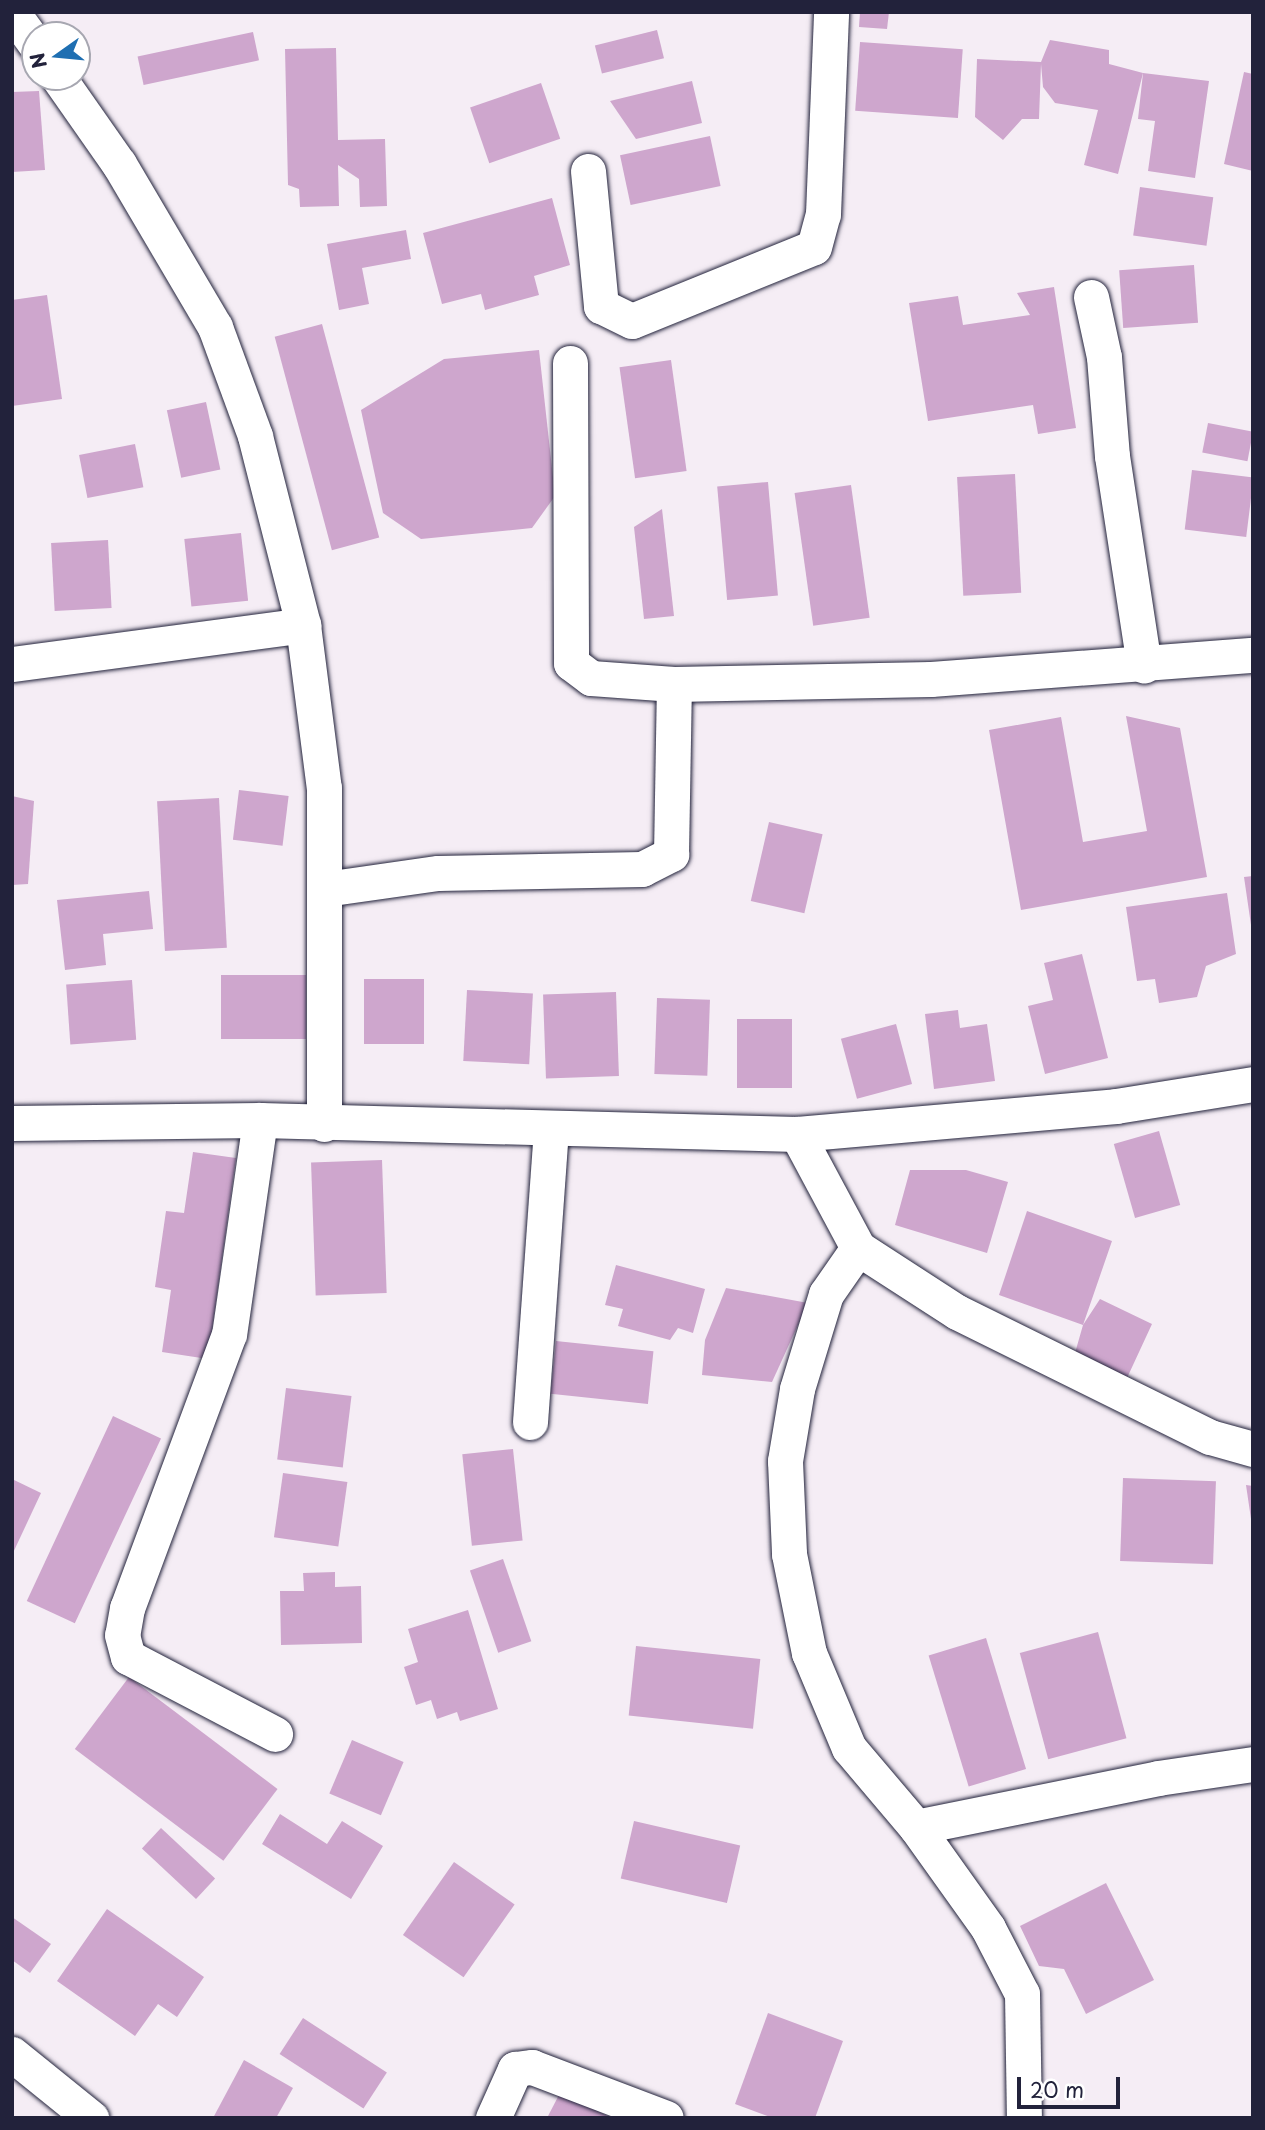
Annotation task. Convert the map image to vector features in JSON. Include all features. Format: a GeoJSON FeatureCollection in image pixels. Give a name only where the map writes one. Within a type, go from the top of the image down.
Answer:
{"type":"FeatureCollection","features":[{"type":"Feature","properties":{"kind":"street"},"geometry":{"type":"LineString","coordinates":[[588,171],[601,306],[632,321],[814,247],[823,214],[831,12]]}},
{"type":"Feature","properties":{"kind":"street"},"geometry":{"type":"LineString","coordinates":[[68,91],[119,164],[215,327],[255,436],[303,625],[324,788],[324,1124]]}},
{"type":"Feature","properties":{"kind":"street"},"geometry":{"type":"LineString","coordinates":[[1091,297],[1104,357],[1112,456],[1144,666]]}},
{"type":"Feature","properties":{"kind":"street"},"geometry":{"type":"LineString","coordinates":[[570,363],[571,663],[591,678],[674,684],[931,679],[1144,666],[1253,655]]}},
{"type":"Feature","properties":{"kind":"street"},"geometry":{"type":"LineString","coordinates":[[12,664],[303,625]]}},
{"type":"Feature","properties":{"kind":"street"},"geometry":{"type":"LineString","coordinates":[[325,889],[438,873],[642,869],[671,854],[674,684]]}},
{"type":"Feature","properties":{"kind":"street"},"geometry":{"type":"LineString","coordinates":[[12,1124],[260,1119],[324,1124],[797,1134],[1115,1106],[1253,1084]]}},
{"type":"Feature","properties":{"kind":"street"},"geometry":{"type":"LineString","coordinates":[[260,1119],[229,1334],[127,1608],[122,1635],[128,1657],[275,1734]]}},
{"type":"Feature","properties":{"kind":"street"},"geometry":{"type":"LineString","coordinates":[[530,1422],[551,1129]]}},
{"type":"Feature","properties":{"kind":"street"},"geometry":{"type":"LineString","coordinates":[[797,1134],[858,1248],[957,1312],[1209,1437],[1253,1449]]}},
{"type":"Feature","properties":{"kind":"street"},"geometry":{"type":"LineString","coordinates":[[858,1248],[826,1294],[797,1389],[785,1461],[789,1555],[809,1653],[849,1748],[916,1827],[988,1928],[1021,1994],[1024,2118]]}},
{"type":"Feature","properties":{"kind":"street"},"geometry":{"type":"LineString","coordinates":[[916,1827],[1158,1778],[1253,1764]]}},
{"type":"Feature","properties":{"kind":"street"},"geometry":{"type":"LineString","coordinates":[[12,2054],[90,2118]]}},
{"type":"Feature","properties":{"kind":"street"},"geometry":{"type":"LineString","coordinates":[[493,2118],[515,2069],[532,2067],[666,2118]]}},
{"type":"Feature","properties":{"kind":"building"},"geometry":{"type":"Polygon","coordinates":[[[860,12],[889,12],[887,29],[859,27],[860,12]]]}},
{"type":"Feature","properties":{"kind":"building"},"geometry":{"type":"Polygon","coordinates":[[[657,30],[664,58],[602,74],[595,45],[657,30]]]}},
{"type":"Feature","properties":{"kind":"building"},"geometry":{"type":"Polygon","coordinates":[[[253,32],[259,60],[144,85],[138,57],[253,32]]]}},
{"type":"Feature","properties":{"kind":"building"},"geometry":{"type":"Polygon","coordinates":[[[1050,40],[1109,50],[1109,64],[1143,73],[1118,174],[1084,165],[1098,110],[1055,103],[1043,87],[1041,64],[1039,119],[1022,119],[1003,140],[975,117],[977,59],[1041,62],[1050,40]]]}},
{"type":"Feature","properties":{"kind":"building"},"geometry":{"type":"Polygon","coordinates":[[[860,42],[963,49],[958,118],[855,111],[860,42]]]}},
{"type":"Feature","properties":{"kind":"building"},"geometry":{"type":"Polygon","coordinates":[[[336,48],[338,140],[385,139],[387,206],[360,207],[359,179],[338,165],[339,206],[300,207],[299,189],[288,185],[285,49],[336,48]]]}},
{"type":"Feature","properties":{"kind":"building"},"geometry":{"type":"Polygon","coordinates":[[[1244,72],[1253,74],[1253,171],[1224,164],[1244,72]]]}},
{"type":"Feature","properties":{"kind":"building"},"geometry":{"type":"Polygon","coordinates":[[[1143,73],[1209,81],[1195,178],[1148,171],[1155,121],[1138,119],[1143,73]]]}},
{"type":"Feature","properties":{"kind":"building"},"geometry":{"type":"Polygon","coordinates":[[[692,81],[702,123],[636,139],[610,101],[692,81]]]}},
{"type":"Feature","properties":{"kind":"building"},"geometry":{"type":"Polygon","coordinates":[[[541,83],[560,139],[489,163],[470,107],[541,83]]]}},
{"type":"Feature","properties":{"kind":"building"},"geometry":{"type":"Polygon","coordinates":[[[39,91],[45,170],[12,172],[12,92],[39,91]]]}},
{"type":"Feature","properties":{"kind":"building"},"geometry":{"type":"Polygon","coordinates":[[[710,136],[721,186],[631,205],[620,155],[710,136]]]}},
{"type":"Feature","properties":{"kind":"building"},"geometry":{"type":"Polygon","coordinates":[[[1140,187],[1213,197],[1206,246],[1133,236],[1140,187]]]}},
{"type":"Feature","properties":{"kind":"building"},"geometry":{"type":"Polygon","coordinates":[[[552,198],[570,265],[534,276],[539,295],[485,310],[481,294],[442,304],[423,233],[552,198]]]}},
{"type":"Feature","properties":{"kind":"building"},"geometry":{"type":"Polygon","coordinates":[[[406,230],[411,259],[362,268],[369,304],[339,310],[327,244],[406,230]]]}},
{"type":"Feature","properties":{"kind":"building"},"geometry":{"type":"Polygon","coordinates":[[[1194,265],[1198,323],[1123,328],[1119,270],[1194,265]]]}},
{"type":"Feature","properties":{"kind":"building"},"geometry":{"type":"Polygon","coordinates":[[[1054,287],[1076,428],[1038,434],[1033,405],[928,421],[909,303],[958,296],[963,325],[1030,315],[1017,293],[1054,287]]]}},
{"type":"Feature","properties":{"kind":"building"},"geometry":{"type":"Polygon","coordinates":[[[47,295],[62,399],[12,406],[12,300],[47,295]]]}},
{"type":"Feature","properties":{"kind":"building"},"geometry":{"type":"Polygon","coordinates":[[[322,324],[379,537],[332,550],[275,337],[322,324]]]}},
{"type":"Feature","properties":{"kind":"building"},"geometry":{"type":"Polygon","coordinates":[[[539,350],[555,496],[532,528],[421,539],[383,513],[361,410],[444,359],[539,350]]]}},
{"type":"Feature","properties":{"kind":"building"},"geometry":{"type":"Polygon","coordinates":[[[671,360],[687,471],[635,478],[620,367],[671,360]]]}},
{"type":"Feature","properties":{"kind":"building"},"geometry":{"type":"Polygon","coordinates":[[[206,402],[220,469],[181,478],[167,410],[206,402]]]}},
{"type":"Feature","properties":{"kind":"building"},"geometry":{"type":"Polygon","coordinates":[[[1208,423],[1253,432],[1247,461],[1202,452],[1208,423]]]}},
{"type":"Feature","properties":{"kind":"building"},"geometry":{"type":"Polygon","coordinates":[[[135,444],[143,487],[87,498],[79,455],[135,444]]]}},
{"type":"Feature","properties":{"kind":"building"},"geometry":{"type":"Polygon","coordinates":[[[1192,470],[1253,477],[1246,537],[1185,530],[1192,470]]]}},
{"type":"Feature","properties":{"kind":"building"},"geometry":{"type":"Polygon","coordinates":[[[1015,474],[1021,593],[963,596],[957,477],[1015,474]]]}},
{"type":"Feature","properties":{"kind":"building"},"geometry":{"type":"Polygon","coordinates":[[[768,482],[778,596],[727,600],[717,486],[768,482]]]}},
{"type":"Feature","properties":{"kind":"building"},"geometry":{"type":"Polygon","coordinates":[[[851,485],[870,618],[813,626],[795,493],[851,485]]]}},
{"type":"Feature","properties":{"kind":"building"},"geometry":{"type":"Polygon","coordinates":[[[662,509],[674,616],[644,619],[634,527],[662,509]]]}},
{"type":"Feature","properties":{"kind":"building"},"geometry":{"type":"Polygon","coordinates":[[[241,533],[248,601],[191,607],[184,539],[241,533]]]}},
{"type":"Feature","properties":{"kind":"building"},"geometry":{"type":"Polygon","coordinates":[[[108,540],[112,608],[55,611],[51,543],[108,540]]]}},
{"type":"Feature","properties":{"kind":"building"},"geometry":{"type":"Polygon","coordinates":[[[1126,716],[1180,728],[1207,877],[1021,910],[989,730],[1061,717],[1083,842],[1147,831],[1126,716]]]}},
{"type":"Feature","properties":{"kind":"building"},"geometry":{"type":"Polygon","coordinates":[[[239,790],[289,796],[283,846],[233,840],[239,790]]]}},
{"type":"Feature","properties":{"kind":"building"},"geometry":{"type":"Polygon","coordinates":[[[12,796],[34,801],[28,884],[12,885],[12,796]]]}},
{"type":"Feature","properties":{"kind":"building"},"geometry":{"type":"Polygon","coordinates":[[[219,798],[227,948],[165,951],[157,801],[219,798]]]}},
{"type":"Feature","properties":{"kind":"building"},"geometry":{"type":"Polygon","coordinates":[[[769,822],[823,834],[804,913],[751,901],[769,822]]]}},
{"type":"Feature","properties":{"kind":"building"},"geometry":{"type":"Polygon","coordinates":[[[1253,876],[1253,925],[1251,925],[1244,877],[1253,876]]]}},
{"type":"Feature","properties":{"kind":"building"},"geometry":{"type":"Polygon","coordinates":[[[149,891],[153,929],[103,934],[106,965],[65,970],[57,900],[149,891]]]}},
{"type":"Feature","properties":{"kind":"building"},"geometry":{"type":"Polygon","coordinates":[[[1227,893],[1236,954],[1206,966],[1197,997],[1159,1003],[1155,979],[1137,981],[1126,907],[1227,893]]]}},
{"type":"Feature","properties":{"kind":"building"},"geometry":{"type":"Polygon","coordinates":[[[1082,954],[1108,1058],[1045,1074],[1028,1006],[1053,1000],[1044,963],[1082,954]]]}},
{"type":"Feature","properties":{"kind":"building"},"geometry":{"type":"Polygon","coordinates":[[[221,975],[306,975],[306,1039],[221,1039],[221,975]]]}},
{"type":"Feature","properties":{"kind":"building"},"geometry":{"type":"Polygon","coordinates":[[[364,979],[424,979],[424,1044],[364,1044],[364,979]]]}},
{"type":"Feature","properties":{"kind":"building"},"geometry":{"type":"Polygon","coordinates":[[[132,980],[136,1040],[70,1044],[66,985],[132,980]]]}},
{"type":"Feature","properties":{"kind":"building"},"geometry":{"type":"Polygon","coordinates":[[[467,990],[533,993],[529,1064],[463,1061],[467,990]]]}},
{"type":"Feature","properties":{"kind":"building"},"geometry":{"type":"Polygon","coordinates":[[[616,992],[619,1076],[546,1078],[543,995],[616,992]]]}},
{"type":"Feature","properties":{"kind":"building"},"geometry":{"type":"Polygon","coordinates":[[[657,998],[710,1000],[707,1076],[654,1074],[657,998]]]}},
{"type":"Feature","properties":{"kind":"building"},"geometry":{"type":"Polygon","coordinates":[[[958,1010],[960,1028],[987,1024],[995,1081],[934,1089],[925,1014],[958,1010]]]}},
{"type":"Feature","properties":{"kind":"building"},"geometry":{"type":"Polygon","coordinates":[[[737,1019],[792,1019],[792,1088],[737,1088],[737,1019]]]}},
{"type":"Feature","properties":{"kind":"building"},"geometry":{"type":"Polygon","coordinates":[[[896,1024],[912,1084],[857,1099],[841,1039],[896,1024]]]}},
{"type":"Feature","properties":{"kind":"building"},"geometry":{"type":"Polygon","coordinates":[[[1159,1131],[1180,1205],[1135,1218],[1114,1144],[1159,1131]]]}},
{"type":"Feature","properties":{"kind":"building"},"geometry":{"type":"Polygon","coordinates":[[[193,1152],[236,1158],[208,1359],[162,1352],[171,1290],[155,1287],[166,1211],[184,1213],[193,1152]]]}},
{"type":"Feature","properties":{"kind":"building"},"geometry":{"type":"Polygon","coordinates":[[[382,1160],[387,1293],[316,1295],[311,1162],[382,1160]]]}},
{"type":"Feature","properties":{"kind":"building"},"geometry":{"type":"Polygon","coordinates":[[[910,1170],[966,1170],[1008,1182],[987,1253],[895,1225],[910,1170]]]}},
{"type":"Feature","properties":{"kind":"building"},"geometry":{"type":"Polygon","coordinates":[[[1027,1211],[1112,1241],[1083,1325],[999,1295],[1027,1211]]]}},
{"type":"Feature","properties":{"kind":"building"},"geometry":{"type":"Polygon","coordinates":[[[616,1265],[705,1289],[693,1333],[678,1328],[670,1340],[618,1326],[623,1309],[605,1305],[616,1265]]]}},
{"type":"Feature","properties":{"kind":"building"},"geometry":{"type":"Polygon","coordinates":[[[726,1288],[808,1303],[772,1382],[702,1375],[705,1340],[726,1288]]]}},
{"type":"Feature","properties":{"kind":"building"},"geometry":{"type":"Polygon","coordinates":[[[1100,1299],[1152,1324],[1127,1378],[1075,1353],[1083,1325],[1100,1299]]]}},
{"type":"Feature","properties":{"kind":"building"},"geometry":{"type":"Polygon","coordinates":[[[556,1341],[653,1351],[648,1404],[550,1394],[556,1341]]]}},
{"type":"Feature","properties":{"kind":"building"},"geometry":{"type":"Polygon","coordinates":[[[286,1388],[352,1396],[343,1468],[277,1459],[286,1388]]]}},
{"type":"Feature","properties":{"kind":"building"},"geometry":{"type":"Polygon","coordinates":[[[113,1416],[161,1438],[75,1623],[27,1601],[113,1416]]]}},
{"type":"Feature","properties":{"kind":"building"},"geometry":{"type":"Polygon","coordinates":[[[513,1449],[523,1540],[472,1546],[462,1454],[513,1449]]]}},
{"type":"Feature","properties":{"kind":"building"},"geometry":{"type":"Polygon","coordinates":[[[283,1473],[347,1482],[338,1546],[274,1537],[283,1473]]]}},
{"type":"Feature","properties":{"kind":"building"},"geometry":{"type":"Polygon","coordinates":[[[1123,1478],[1216,1481],[1213,1564],[1120,1561],[1123,1478]]]}},
{"type":"Feature","properties":{"kind":"building"},"geometry":{"type":"Polygon","coordinates":[[[12,1479],[41,1493],[12,1555],[12,1479]]]}},
{"type":"Feature","properties":{"kind":"building"},"geometry":{"type":"Polygon","coordinates":[[[1246,1485],[1253,1486],[1253,1519],[1251,1519],[1246,1485]]]}},
{"type":"Feature","properties":{"kind":"building"},"geometry":{"type":"Polygon","coordinates":[[[503,1559],[531,1641],[498,1653],[470,1570],[503,1559]]]}},
{"type":"Feature","properties":{"kind":"building"},"geometry":{"type":"Polygon","coordinates":[[[335,1572],[335,1587],[361,1586],[362,1643],[281,1645],[280,1591],[304,1591],[303,1573],[335,1572]]]}},
{"type":"Feature","properties":{"kind":"building"},"geometry":{"type":"Polygon","coordinates":[[[468,1610],[498,1709],[460,1721],[457,1712],[437,1719],[431,1700],[416,1705],[404,1667],[418,1662],[408,1629],[468,1610]]]}},
{"type":"Feature","properties":{"kind":"building"},"geometry":{"type":"Polygon","coordinates":[[[1098,1632],[1126,1738],[1048,1759],[1020,1653],[1098,1632]]]}},
{"type":"Feature","properties":{"kind":"building"},"geometry":{"type":"Polygon","coordinates":[[[986,1638],[1026,1769],[969,1787],[929,1656],[986,1638]]]}},
{"type":"Feature","properties":{"kind":"building"},"geometry":{"type":"Polygon","coordinates":[[[636,1646],[760,1659],[753,1729],[629,1716],[636,1646]]]}},
{"type":"Feature","properties":{"kind":"building"},"geometry":{"type":"Polygon","coordinates":[[[129,1677],[278,1789],[223,1861],[75,1749],[129,1677]]]}},
{"type":"Feature","properties":{"kind":"building"},"geometry":{"type":"Polygon","coordinates":[[[352,1740],[404,1762],[381,1815],[329,1793],[352,1740]]]}},
{"type":"Feature","properties":{"kind":"building"},"geometry":{"type":"Polygon","coordinates":[[[280,1814],[327,1844],[342,1821],[383,1846],[351,1899],[262,1844],[280,1814]]]}},
{"type":"Feature","properties":{"kind":"building"},"geometry":{"type":"Polygon","coordinates":[[[634,1821],[740,1846],[727,1903],[621,1878],[634,1821]]]}},
{"type":"Feature","properties":{"kind":"building"},"geometry":{"type":"Polygon","coordinates":[[[161,1828],[215,1878],[196,1899],[142,1848],[161,1828]]]}},
{"type":"Feature","properties":{"kind":"building"},"geometry":{"type":"Polygon","coordinates":[[[454,1862],[515,1904],[464,1977],[403,1935],[454,1862]]]}},
{"type":"Feature","properties":{"kind":"building"},"geometry":{"type":"Polygon","coordinates":[[[1106,1883],[1154,1980],[1086,2014],[1064,1969],[1039,1966],[1020,1926],[1106,1883]]]}},
{"type":"Feature","properties":{"kind":"building"},"geometry":{"type":"Polygon","coordinates":[[[107,1909],[204,1977],[177,2017],[158,2004],[135,2036],[57,1981],[107,1909]]]}},
{"type":"Feature","properties":{"kind":"building"},"geometry":{"type":"Polygon","coordinates":[[[12,1917],[51,1944],[30,1973],[12,1960],[12,1917]]]}},
{"type":"Feature","properties":{"kind":"building"},"geometry":{"type":"Polygon","coordinates":[[[768,2013],[843,2041],[815,2118],[773,2118],[735,2104],[768,2013]]]}},
{"type":"Feature","properties":{"kind":"building"},"geometry":{"type":"Polygon","coordinates":[[[303,2018],[387,2072],[363,2109],[280,2054],[303,2018]]]}},
{"type":"Feature","properties":{"kind":"building"},"geometry":{"type":"Polygon","coordinates":[[[244,2060],[293,2088],[276,2118],[213,2118],[244,2060]]]}},
{"type":"Feature","properties":{"kind":"building"},"geometry":{"type":"Polygon","coordinates":[[[561,2091],[611,2118],[547,2118],[561,2091]]]}}]}
